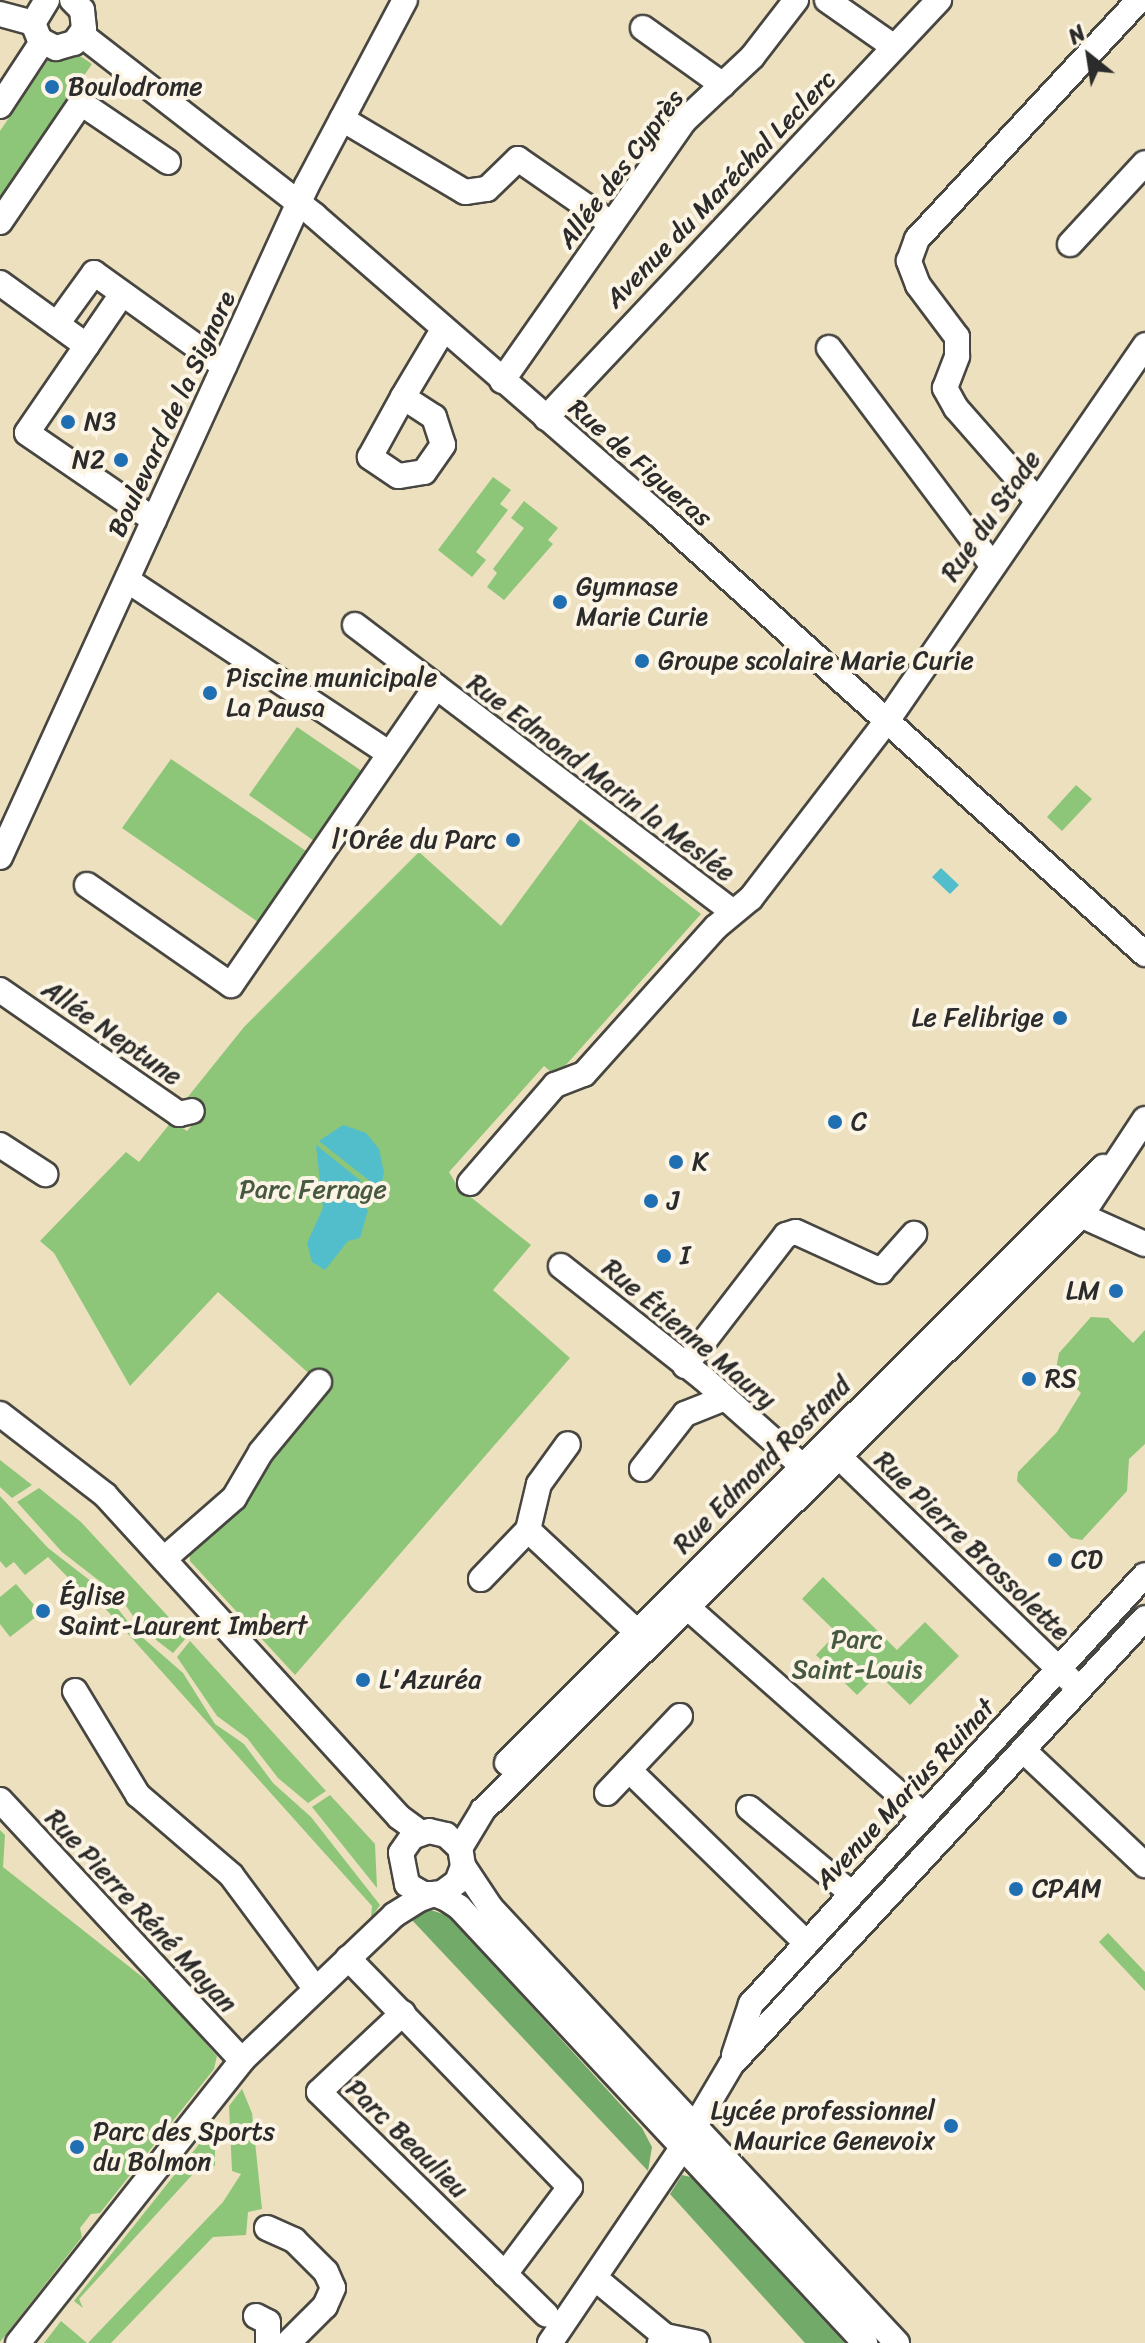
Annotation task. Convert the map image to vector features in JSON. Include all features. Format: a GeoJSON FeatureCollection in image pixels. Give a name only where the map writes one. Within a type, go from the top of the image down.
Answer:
{"type":"FeatureCollection","features":[{"type":"Feature","properties":{"kind":"street"},"geometry":{"type":"LineString","coordinates":[[0,106],[38,32],[47,0]]}},
{"type":"Feature","properties":{"kind":"street"},"geometry":{"type":"LineString","coordinates":[[0,14],[65,47],[82,35],[85,19],[72,0]]}},
{"type":"Feature","properties":{"kind":"street","name":"Boulevard de la Signore"},"geometry":{"type":"LineString","coordinates":[[0,857],[299,203],[405,0]]}},
{"type":"Feature","properties":{"kind":"street","name":"Allée des Cyprès"},"geometry":{"type":"LineString","coordinates":[[502,381],[685,120],[752,57],[796,0]]}},
{"type":"Feature","properties":{"kind":"street"},"geometry":{"type":"LineString","coordinates":[[827,0],[894,47]]}},
{"type":"Feature","properties":{"kind":"street","name":"Avenue du Maréchal Leclerc"},"geometry":{"type":"LineString","coordinates":[[546,418],[939,0]]}},
{"type":"Feature","properties":{"kind":"street"},"geometry":{"type":"LineString","coordinates":[[1036,499],[950,398],[945,388],[957,356],[957,337],[918,285],[909,261],[917,239],[1139,0]]}},
{"type":"Feature","properties":{"kind":"street"},"geometry":{"type":"LineString","coordinates":[[643,28],[723,85]]}},
{"type":"Feature","properties":{"kind":"street","name":"Rue de Figueras"},"geometry":{"type":"LineString","coordinates":[[82,35],[299,203],[546,418],[1145,954]]}},
{"type":"Feature","properties":{"kind":"street"},"geometry":{"type":"LineString","coordinates":[[0,222],[81,103],[168,162]]}},
{"type":"Feature","properties":{"kind":"street"},"geometry":{"type":"LineString","coordinates":[[342,119],[465,192],[487,189],[518,159],[612,224]]}},
{"type":"Feature","properties":{"kind":"street"},"geometry":{"type":"LineString","coordinates":[[1070,244],[1145,163]]}},
{"type":"Feature","properties":{"kind":"street"},"geometry":{"type":"LineString","coordinates":[[57,324],[94,273],[224,366]]}},
{"type":"Feature","properties":{"kind":"street"},"geometry":{"type":"LineString","coordinates":[[0,283],[87,346]]}},
{"type":"Feature","properties":{"kind":"street"},"geometry":{"type":"LineString","coordinates":[[122,294],[27,433],[154,520]]}},
{"type":"Feature","properties":{"kind":"street"},"geometry":{"type":"LineString","coordinates":[[403,397],[443,330]]}},
{"type":"Feature","properties":{"kind":"street","name":"Rue du Stade"},"geometry":{"type":"LineString","coordinates":[[470,1183],[555,1085],[584,1074],[732,911],[747,903],[887,721],[1036,499],[1145,345]]}},
{"type":"Feature","properties":{"kind":"street"},"geometry":{"type":"LineString","coordinates":[[829,348],[992,565]]}},
{"type":"Feature","properties":{"kind":"street"},"geometry":{"type":"LineString","coordinates":[[127,580],[390,754]]}},
{"type":"Feature","properties":{"kind":"street","name":"Rue Edmond Marin la Meslée"},"geometry":{"type":"LineString","coordinates":[[355,625],[732,911]]}},
{"type":"Feature","properties":{"kind":"street"},"geometry":{"type":"LineString","coordinates":[[87,885],[231,985],[436,687]]}},
{"type":"Feature","properties":{"kind":"street","name":"Allée Neptune"},"geometry":{"type":"LineString","coordinates":[[0,990],[179,1114],[192,1111]]}},
{"type":"Feature","properties":{"kind":"street","name":"Rue Edmond Rostand"},"geometry":{"type":"LineString","coordinates":[[462,1857],[483,1810],[687,1607],[831,1449],[1071,1211],[1131,1141],[1145,1119]]}},
{"type":"Feature","properties":{"kind":"street"},"geometry":{"type":"LineString","coordinates":[[0,1145],[45,1174]]}},
{"type":"Feature","properties":{"kind":"street"},"geometry":{"type":"LineString","coordinates":[[1071,1211],[1145,1244]]}},
{"type":"Feature","properties":{"kind":"street"},"geometry":{"type":"LineString","coordinates":[[685,1366],[786,1235],[796,1232],[881,1271],[914,1234]]}},
{"type":"Feature","properties":{"kind":"street","name":"Rue Étienne Maury"},"geometry":{"type":"LineString","coordinates":[[561,1266],[725,1398],[809,1472]]}},
{"type":"Feature","properties":{"kind":"street"},"geometry":{"type":"LineString","coordinates":[[164,1559],[234,1498],[261,1452],[319,1382]]}},
{"type":"Feature","properties":{"kind":"street"},"geometry":{"type":"LineString","coordinates":[[642,1469],[685,1414],[725,1398]]}},
{"type":"Feature","properties":{"kind":"street"},"geometry":{"type":"LineString","coordinates":[[0,1414],[105,1495],[399,1817],[429,1832],[462,1857],[491,1908],[897,2343]]}},
{"type":"Feature","properties":{"kind":"street"},"geometry":{"type":"LineString","coordinates":[[0,1432],[95,1505],[389,1827],[416,1890],[434,1894],[459,1907],[865,2343]]}},
{"type":"Feature","properties":{"kind":"street"},"geometry":{"type":"LineString","coordinates":[[481,1579],[528,1530],[539,1484],[568,1444]]}},
{"type":"Feature","properties":{"kind":"street","name":"Rue Pierre Brossolette"},"geometry":{"type":"LineString","coordinates":[[831,1449],[1080,1690]]}},
{"type":"Feature","properties":{"kind":"street","name":"Rue Edmond Rostand"},"geometry":{"type":"LineString","coordinates":[[429,1832],[636,1631],[809,1472]]}},
{"type":"Feature","properties":{"kind":"street"},"geometry":{"type":"LineString","coordinates":[[528,1530],[636,1631]]}},
{"type":"Feature","properties":{"kind":"street","name":"Avenue Marius Ruinat"},"geometry":{"type":"LineString","coordinates":[[731,2065],[751,2004],[1145,1575]]}},
{"type":"Feature","properties":{"kind":"street"},"geometry":{"type":"LineString","coordinates":[[687,1607],[923,1815]]}},
{"type":"Feature","properties":{"kind":"street","name":"Avenue Marius Ruinat"},"geometry":{"type":"LineString","coordinates":[[550,2343],[682,2148],[731,2065],[1023,1750],[1143,1626]]}},
{"type":"Feature","properties":{"kind":"street"},"geometry":{"type":"LineString","coordinates":[[75,1691],[138,1795],[231,1875],[315,1988]]}},
{"type":"Feature","properties":{"kind":"street"},"geometry":{"type":"LineString","coordinates":[[607,1793],[680,1716]]}},
{"type":"Feature","properties":{"kind":"street"},"geometry":{"type":"LineString","coordinates":[[1023,1750],[1145,1865]]}},
{"type":"Feature","properties":{"kind":"street"},"geometry":{"type":"LineString","coordinates":[[629,1770],[806,1943]]}},
{"type":"Feature","properties":{"kind":"street","name":"Rue Pierre Réné Mayan"},"geometry":{"type":"LineString","coordinates":[[0,1800],[242,2060]]}},
{"type":"Feature","properties":{"kind":"street"},"geometry":{"type":"LineString","coordinates":[[749,1808],[851,1893]]}},
{"type":"Feature","properties":{"kind":"street"},"geometry":{"type":"LineString","coordinates":[[394,1915],[402,1898],[402,1863],[429,1832]]}},
{"type":"Feature","properties":{"kind":"street"},"geometry":{"type":"LineString","coordinates":[[18,2343],[242,2060],[394,1915],[457,1882],[462,1857]]}},
{"type":"Feature","properties":{"kind":"street"},"geometry":{"type":"LineString","coordinates":[[348,1958],[570,2187],[505,2274]]}},
{"type":"Feature","properties":{"kind":"street","name":"Parc Beaulieu"},"geometry":{"type":"LineString","coordinates":[[403,2013],[319,2092],[546,2314]]}},
{"type":"Feature","properties":{"kind":"street"},"geometry":{"type":"LineString","coordinates":[[267,2228],[294,2240],[326,2272],[333,2288],[325,2306],[288,2343]]}},
{"type":"Feature","properties":{"kind":"street"},"geometry":{"type":"LineString","coordinates":[[596,2279],[662,2339],[697,2343]]}},
{"type":"Feature","properties":{"kind":"street"},"geometry":{"type":"LineString","coordinates":[[256,2316],[268,2322],[268,2343]]}},
{"type":"Feature","properties":{"kind":"green space"},"geometry":{"type":"Polygon","coordinates":[[[80,56],[92,64],[0,198],[0,131],[48,60],[80,56]]]}},
{"type":"Feature","properties":{"kind":"green space"},"geometry":{"type":"Polygon","coordinates":[[[493,477],[511,490],[500,504],[508,510],[476,552],[486,560],[472,577],[438,550],[493,477]]]}},
{"type":"Feature","properties":{"kind":"green space"},"geometry":{"type":"Polygon","coordinates":[[[524,501],[558,528],[548,540],[553,544],[504,600],[487,587],[497,573],[493,569],[524,528],[511,518],[524,501]]]}},
{"type":"Feature","properties":{"kind":"green space"},"geometry":{"type":"Polygon","coordinates":[[[297,727],[366,774],[317,843],[249,795],[297,727]]]}},
{"type":"Feature","properties":{"kind":"green space"},"geometry":{"type":"Polygon","coordinates":[[[171,759],[309,853],[258,922],[122,828],[171,759]]]}},
{"type":"Feature","properties":{"kind":"green space"},"geometry":{"type":"Polygon","coordinates":[[[1076,785],[1092,799],[1062,831],[1047,817],[1076,785]]]}},
{"type":"Feature","properties":{"kind":"green space","name":"Parc Ferrage"},"geometry":{"type":"Polygon","coordinates":[[[580,819],[701,914],[556,1076],[544,1066],[449,1172],[458,1187],[531,1245],[493,1290],[570,1358],[295,1675],[190,1561],[189,1548],[324,1387],[218,1292],[130,1386],[54,1253],[40,1241],[126,1152],[139,1162],[172,1121],[187,1131],[199,1117],[183,1103],[244,1027],[419,852],[501,926],[580,819]]]}},
{"type":"Feature","properties":{"kind":"green space"},"geometry":{"type":"Polygon","coordinates":[[[1091,1317],[1108,1318],[1133,1343],[1145,1330],[1145,1444],[1129,1459],[1127,1491],[1082,1540],[1071,1538],[1017,1481],[1018,1472],[1057,1432],[1081,1393],[1056,1369],[1059,1353],[1091,1317]]]}},
{"type":"Feature","properties":{"kind":"green space"},"geometry":{"type":"Polygon","coordinates":[[[0,1460],[32,1485],[12,1498],[0,1487],[0,1460]]]}},
{"type":"Feature","properties":{"kind":"green space"},"geometry":{"type":"Polygon","coordinates":[[[39,1488],[81,1522],[187,1637],[173,1653],[142,1629],[120,1597],[62,1552],[17,1502],[39,1488]]]}},
{"type":"Feature","properties":{"kind":"green space"},"geometry":{"type":"Polygon","coordinates":[[[0,1496],[48,1548],[105,1592],[135,1631],[183,1673],[215,1724],[244,1744],[273,1783],[311,1817],[380,1905],[371,1918],[372,1906],[103,1606],[99,1609],[48,1557],[25,1575],[14,1562],[6,1568],[0,1561],[0,1496]]]}},
{"type":"Feature","properties":{"kind":"green space","name":"Parc Saint-Louis"},"geometry":{"type":"Polygon","coordinates":[[[823,1577],[897,1650],[925,1622],[959,1656],[910,1705],[878,1674],[857,1695],[816,1655],[837,1633],[802,1599],[823,1577]]]}},
{"type":"Feature","properties":{"kind":"green space"},"geometry":{"type":"Polygon","coordinates":[[[16,1584],[41,1613],[10,1637],[0,1624],[0,1597],[16,1584]]]}},
{"type":"Feature","properties":{"kind":"green space"},"geometry":{"type":"Polygon","coordinates":[[[190,1641],[326,1791],[308,1803],[278,1778],[247,1738],[217,1716],[177,1657],[190,1641]]]}},
{"type":"Feature","properties":{"kind":"green space"},"geometry":{"type":"Polygon","coordinates":[[[330,1795],[375,1844],[377,1888],[312,1807],[330,1795]]]}},
{"type":"Feature","properties":{"kind":"green space","name":"Parc des Sports du Bolmon"},"geometry":{"type":"Polygon","coordinates":[[[0,1830],[5,1835],[3,1867],[160,1991],[217,2056],[214,2069],[100,2213],[91,2214],[80,2228],[82,2237],[0,2342],[0,1830]]]}},
{"type":"Feature","properties":{"kind":"green space"},"geometry":{"type":"Polygon","coordinates":[[[428,1909],[449,1916],[642,2128],[652,2147],[648,2171],[411,1919],[428,1909]]]}},
{"type":"Feature","properties":{"kind":"green space"},"geometry":{"type":"Polygon","coordinates":[[[1108,1933],[1145,1972],[1145,1991],[1099,1942],[1108,1933]]]}},
{"type":"Feature","properties":{"kind":"green space"},"geometry":{"type":"Polygon","coordinates":[[[242,2089],[252,2113],[262,2209],[248,2212],[246,2235],[213,2237],[111,2343],[88,2343],[223,2202],[241,2174],[232,2171],[229,2106],[242,2089]]]}},
{"type":"Feature","properties":{"kind":"green space"},"geometry":{"type":"Polygon","coordinates":[[[215,2124],[215,2166],[203,2163],[79,2299],[83,2308],[74,2301],[215,2124]]]}},
{"type":"Feature","properties":{"kind":"green space"},"geometry":{"type":"Polygon","coordinates":[[[682,2175],[691,2177],[845,2343],[805,2343],[670,2194],[682,2175]]]}},
{"type":"Feature","properties":{"kind":"green space"},"geometry":{"type":"Polygon","coordinates":[[[61,2321],[87,2343],[44,2343],[61,2321]]]}},
{"type":"Feature","properties":{"kind":"water"},"geometry":{"type":"Polygon","coordinates":[[[941,868],[959,885],[950,894],[932,877],[941,868]]]}},
{"type":"Feature","properties":{"kind":"water"},"geometry":{"type":"Polygon","coordinates":[[[343,1125],[366,1133],[379,1149],[384,1173],[380,1189],[319,1141],[343,1125]]]}},
{"type":"Feature","properties":{"kind":"water"},"geometry":{"type":"Polygon","coordinates":[[[316,1145],[361,1181],[353,1197],[368,1210],[360,1238],[348,1241],[325,1270],[312,1262],[307,1243],[323,1208],[316,1145]]]}},
{"type":"Feature","properties":{"kind":"place","name":"Boulodrome"},"geometry":{"type":"Point","coordinates":[52,87]}},
{"type":"Feature","properties":{"kind":"place","name":"N3"},"geometry":{"type":"Point","coordinates":[68,422]}},
{"type":"Feature","properties":{"kind":"place","name":"N2"},"geometry":{"type":"Point","coordinates":[121,460]}},
{"type":"Feature","properties":{"kind":"place","name":"Gymnase Marie Curie"},"geometry":{"type":"Point","coordinates":[560,602]}},
{"type":"Feature","properties":{"kind":"place","name":"Groupe scolaire Marie Curie"},"geometry":{"type":"Point","coordinates":[642,661]}},
{"type":"Feature","properties":{"kind":"place","name":"Piscine municipale La Pausa"},"geometry":{"type":"Point","coordinates":[210,693]}},
{"type":"Feature","properties":{"kind":"place","name":"l'Orée du Parc"},"geometry":{"type":"Point","coordinates":[513,840]}},
{"type":"Feature","properties":{"kind":"place","name":"Le Felibrige"},"geometry":{"type":"Point","coordinates":[1060,1018]}},
{"type":"Feature","properties":{"kind":"place","name":"C"},"geometry":{"type":"Point","coordinates":[835,1122]}},
{"type":"Feature","properties":{"kind":"place","name":"K"},"geometry":{"type":"Point","coordinates":[676,1162]}},
{"type":"Feature","properties":{"kind":"place","name":"J"},"geometry":{"type":"Point","coordinates":[651,1201]}},
{"type":"Feature","properties":{"kind":"place","name":"I"},"geometry":{"type":"Point","coordinates":[664,1256]}},
{"type":"Feature","properties":{"kind":"place","name":"LM"},"geometry":{"type":"Point","coordinates":[1116,1291]}},
{"type":"Feature","properties":{"kind":"place","name":"RS"},"geometry":{"type":"Point","coordinates":[1029,1379]}},
{"type":"Feature","properties":{"kind":"place","name":"CD"},"geometry":{"type":"Point","coordinates":[1055,1560]}},
{"type":"Feature","properties":{"kind":"place","name":"Église Saint-Laurent Imbert"},"geometry":{"type":"Point","coordinates":[43,1611]}},
{"type":"Feature","properties":{"kind":"place","name":"L'Azuréa"},"geometry":{"type":"Point","coordinates":[363,1680]}},
{"type":"Feature","properties":{"kind":"place","name":"CPAM"},"geometry":{"type":"Point","coordinates":[1016,1889]}},
{"type":"Feature","properties":{"kind":"place","name":"Lycée professionnel Maurice Genevoix"},"geometry":{"type":"Point","coordinates":[951,2126]}},
{"type":"Feature","properties":{"kind":"place","name":"Parc des Sports du Bolmon"},"geometry":{"type":"Point","coordinates":[77,2147]}}]}
